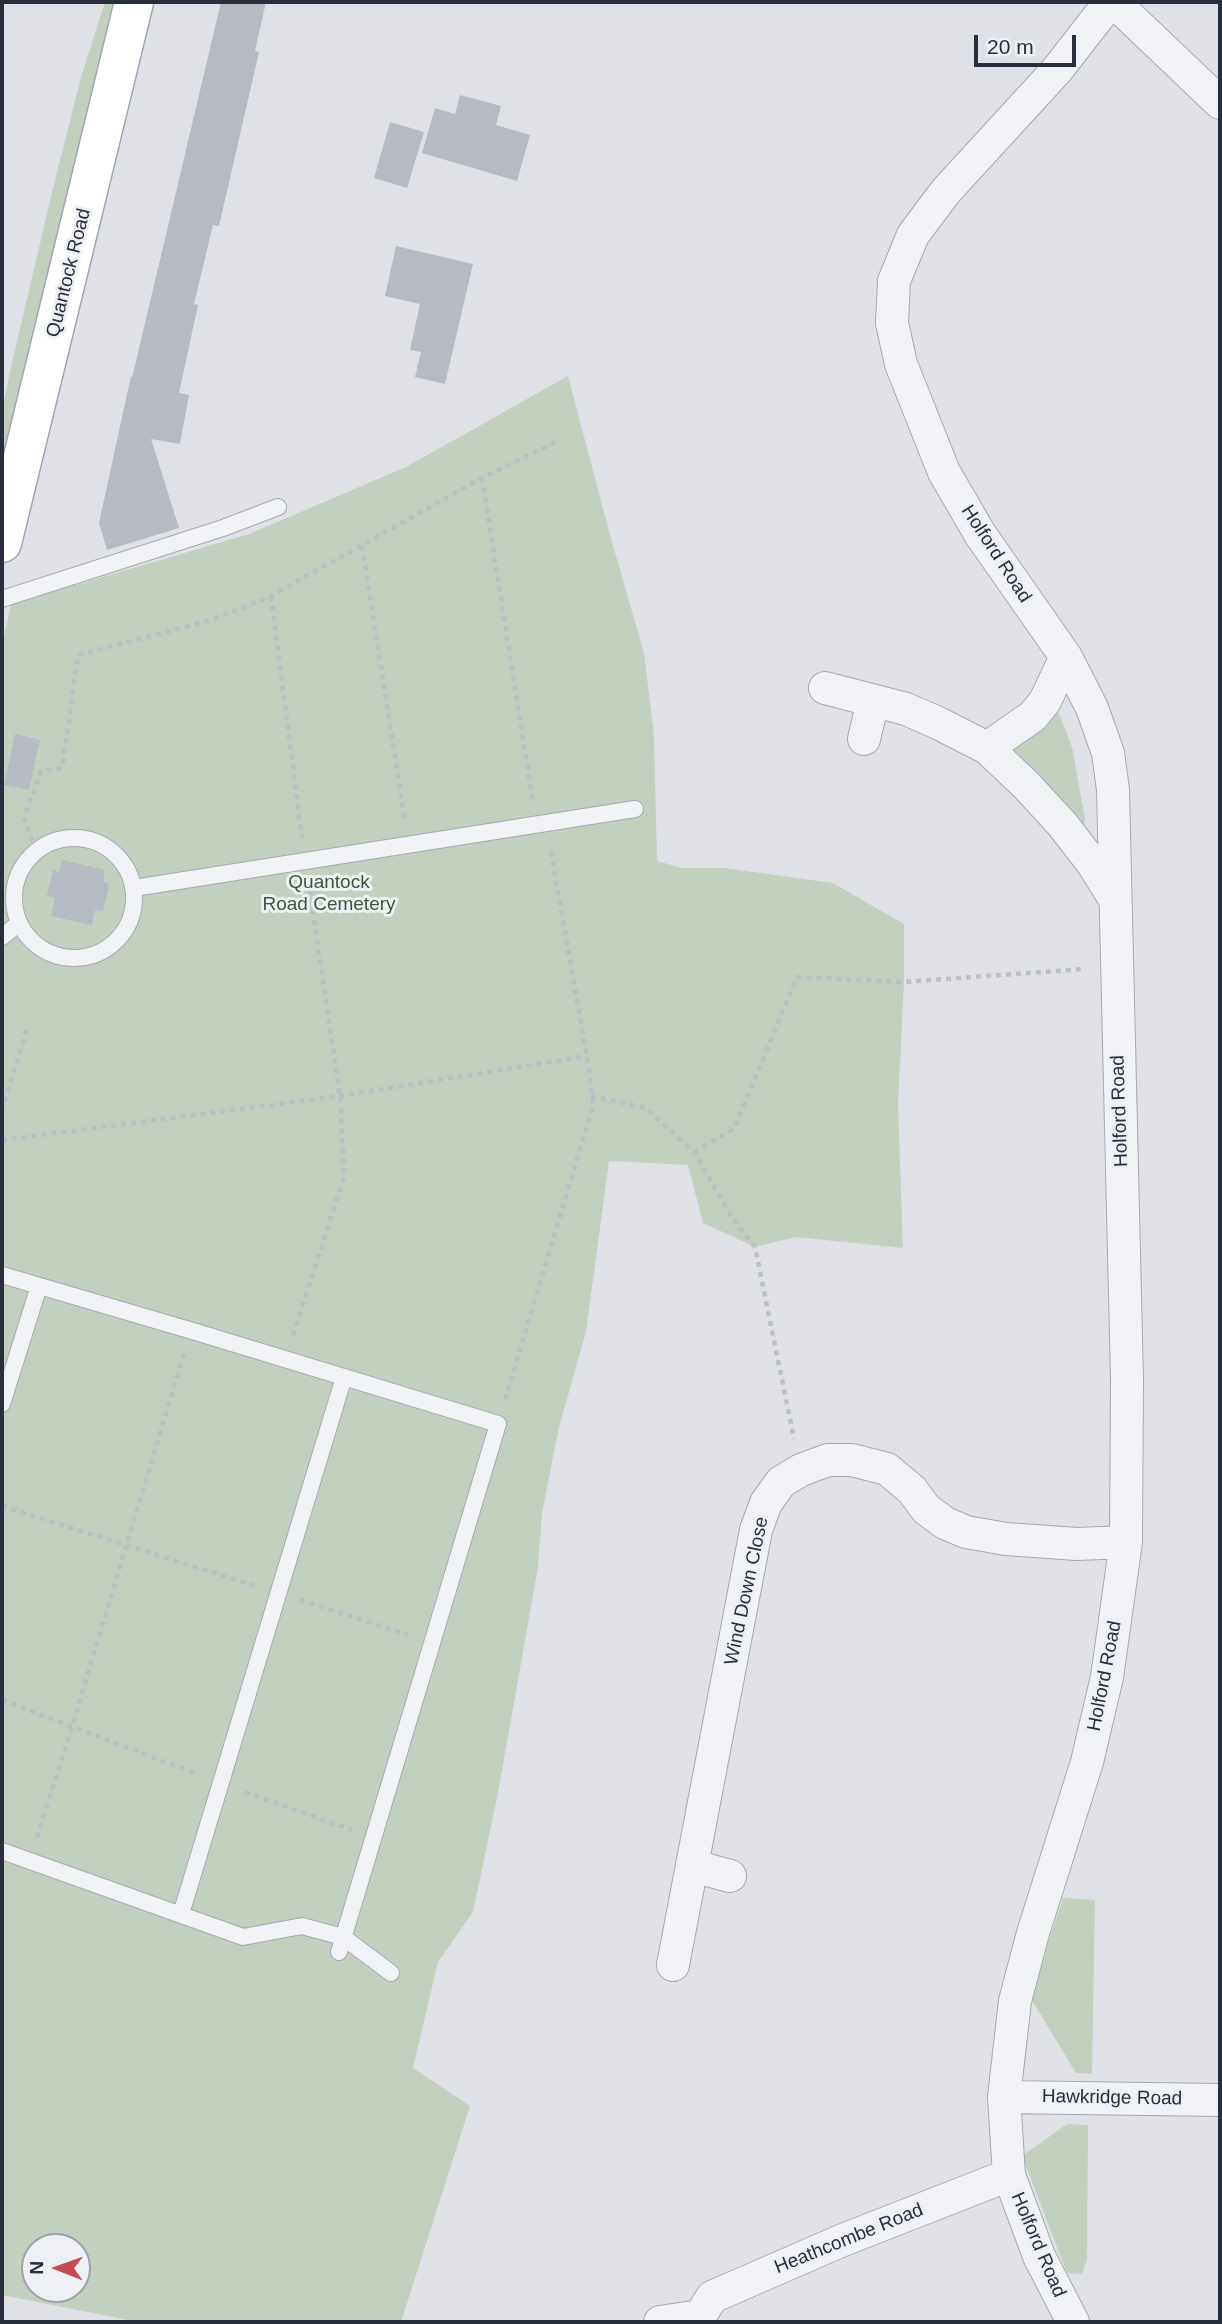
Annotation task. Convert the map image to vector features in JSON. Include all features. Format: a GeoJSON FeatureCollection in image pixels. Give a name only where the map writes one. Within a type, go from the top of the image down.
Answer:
{"type":"FeatureCollection","features":[{"type":"Feature","properties":{"kind":"main road","name":"Quantock Road"},"geometry":{"type":"LineString","coordinates":[[2,543],[134,2]]}},
{"type":"Feature","properties":{"kind":"street"},"geometry":{"type":"LineString","coordinates":[[1112,2],[1220,103]]}},
{"type":"Feature","properties":{"kind":"street","name":"Holford Road"},"geometry":{"type":"LineString","coordinates":[[1073,2322],[1039,2256],[1009,2175],[1004,2097],[1015,2001],[1033,1933],[1087,1762],[1107,1677],[1126,1542],[1127,1379],[1113,790],[1108,753],[1092,708],[1066,657],[981,534],[944,472],[901,364],[892,323],[894,281],[913,235],[946,191],[1057,70],[1112,2]]}},
{"type":"Feature","properties":{"kind":"street"},"geometry":{"type":"LineString","coordinates":[[987,748],[1033,716],[1045,702],[1066,657]]}},
{"type":"Feature","properties":{"kind":"street"},"geometry":{"type":"LineString","coordinates":[[825,688],[906,709],[987,748],[1062,824],[1093,864],[1115,899]]}},
{"type":"Feature","properties":{"kind":"street"},"geometry":{"type":"LineString","coordinates":[[864,739],[873,701]]}},
{"type":"Feature","properties":{"kind":"street","name":"Wind Down Close"},"geometry":{"type":"LineString","coordinates":[[673,1965],[757,1530],[766,1503],[781,1482],[801,1470],[828,1460],[852,1460],[887,1469],[912,1490],[926,1509],[945,1523],[967,1532],[1006,1539],[1077,1544],[1126,1542]]}},
{"type":"Feature","properties":{"kind":"street"},"geometry":{"type":"LineString","coordinates":[[693,1866],[730,1876]]}},
{"type":"Feature","properties":{"kind":"street","name":"Hawkridge Road"},"geometry":{"type":"LineString","coordinates":[[1004,2097],[1220,2100]]}},
{"type":"Feature","properties":{"kind":"street","name":"Heathcombe Road"},"geometry":{"type":"LineString","coordinates":[[660,2322],[700,2319],[712,2297],[843,2240],[1009,2175]]}},
{"type":"Feature","properties":{"kind":"lane"},"geometry":{"type":"LineString","coordinates":[[2,599],[223,528],[278,507]]}},
{"type":"Feature","properties":{"kind":"lane"},"geometry":{"type":"LineString","coordinates":[[134,888],[635,809]]}},
{"type":"Feature","properties":{"kind":"lane"},"geometry":{"type":"LineString","coordinates":[[75,837],[96,841],[113,852],[127,868],[134,888],[133,907],[127,925],[116,941],[100,952],[82,958],[62,958],[44,951],[29,939],[19,923],[8,879],[37,850],[55,840],[75,837]]}},
{"type":"Feature","properties":{"kind":"lane"},"geometry":{"type":"LineString","coordinates":[[2,937],[19,923]]}},
{"type":"Feature","properties":{"kind":"lane"},"geometry":{"type":"LineString","coordinates":[[2,1275],[498,1424],[341,1945]]}},
{"type":"Feature","properties":{"kind":"lane"},"geometry":{"type":"LineString","coordinates":[[2,1404],[39,1286]]}},
{"type":"Feature","properties":{"kind":"lane"},"geometry":{"type":"LineString","coordinates":[[181,1914],[344,1377]]}},
{"type":"Feature","properties":{"kind":"lane"},"geometry":{"type":"LineString","coordinates":[[2,1851],[243,1937],[302,1926],[391,1973]]}},
{"type":"Feature","properties":{"kind":"path"},"geometry":{"type":"LineString","coordinates":[[37,850],[24,818],[41,771],[62,768],[78,654],[212,620],[271,596],[482,478],[558,441]]}},
{"type":"Feature","properties":{"kind":"path"},"geometry":{"type":"LineString","coordinates":[[482,478],[541,823],[587,1056],[593,1107],[498,1424]]}},
{"type":"Feature","properties":{"kind":"path"},"geometry":{"type":"LineString","coordinates":[[362,546],[409,845]]}},
{"type":"Feature","properties":{"kind":"path"},"geometry":{"type":"LineString","coordinates":[[271,596],[340,1096],[344,1177],[285,1359]]}},
{"type":"Feature","properties":{"kind":"path"},"geometry":{"type":"LineString","coordinates":[[694,1152],[734,1129],[797,977],[904,982],[1116,967]]}},
{"type":"Feature","properties":{"kind":"path"},"geometry":{"type":"LineString","coordinates":[[2,1111],[27,1029]]}},
{"type":"Feature","properties":{"kind":"path"},"geometry":{"type":"LineString","coordinates":[[2,1140],[340,1096],[587,1056]]}},
{"type":"Feature","properties":{"kind":"path"},"geometry":{"type":"LineString","coordinates":[[591,1096],[646,1108],[694,1152],[733,1219],[755,1247],[801,1470]]}},
{"type":"Feature","properties":{"kind":"path"},"geometry":{"type":"LineString","coordinates":[[29,1861],[191,1330]]}},
{"type":"Feature","properties":{"kind":"path"},"geometry":{"type":"LineString","coordinates":[[2,1506],[432,1642]]}},
{"type":"Feature","properties":{"kind":"path"},"geometry":{"type":"LineString","coordinates":[[2,1700],[374,1838]]}},
{"type":"Feature","properties":{"kind":"green space"},"geometry":{"type":"Polygon","coordinates":[[[105,2],[113,2],[2,461],[2,411],[11,367],[81,77],[105,2]]]}},
{"type":"Feature","properties":{"kind":"green space","name":"Quantock Road Cemetery"},"geometry":{"type":"Polygon","coordinates":[[[568,376],[644,653],[654,736],[657,861],[682,868],[724,868],[833,883],[904,924],[898,1105],[903,1248],[796,1237],[755,1247],[703,1223],[688,1165],[609,1161],[586,1332],[559,1427],[542,1513],[538,1567],[498,1793],[473,1912],[438,1962],[413,2068],[470,2106],[401,2322],[138,2322],[42,2303],[91,2303],[91,2233],[21,2233],[21,2299],[2,2295],[2,646],[11,604],[249,534],[406,467],[568,376]]]}},
{"type":"Feature","properties":{"kind":"green space"},"geometry":{"type":"Polygon","coordinates":[[[1054,701],[1072,747],[1085,819],[1083,838],[1007,756],[1010,743],[1054,701]]]}},
{"type":"Feature","properties":{"kind":"green space"},"geometry":{"type":"Polygon","coordinates":[[[1063,1898],[1095,1900],[1092,2074],[1076,2073],[1030,1997],[1063,1898]]]}},
{"type":"Feature","properties":{"kind":"green space"},"geometry":{"type":"Polygon","coordinates":[[[1067,2124],[1088,2125],[1087,2260],[1082,2274],[1067,2273],[1022,2156],[1067,2124]]]}},
{"type":"Feature","properties":{"kind":"building"},"geometry":{"type":"Polygon","coordinates":[[[221,2],[266,2],[255,51],[259,52],[219,226],[213,225],[194,304],[198,305],[179,393],[189,395],[180,444],[151,439],[179,528],[107,550],[99,523],[131,376],[132,378],[221,2]]]}},
{"type":"Feature","properties":{"kind":"building"},"geometry":{"type":"Polygon","coordinates":[[[460,95],[501,106],[496,125],[530,135],[517,181],[422,153],[435,108],[455,114],[460,95]]]}},
{"type":"Feature","properties":{"kind":"building"},"geometry":{"type":"Polygon","coordinates":[[[390,122],[424,132],[407,188],[374,178],[390,122]]]}},
{"type":"Feature","properties":{"kind":"building"},"geometry":{"type":"Polygon","coordinates":[[[396,246],[473,264],[445,384],[415,377],[421,352],[410,350],[420,304],[385,296],[396,246]]]}},
{"type":"Feature","properties":{"kind":"building"},"geometry":{"type":"Polygon","coordinates":[[[15,734],[40,740],[29,790],[4,785],[15,734]]]}},
{"type":"Feature","properties":{"kind":"building"},"geometry":{"type":"Polygon","coordinates":[[[62,860],[105,870],[103,882],[109,884],[103,912],[95,910],[92,925],[51,916],[55,898],[47,896],[53,870],[59,872],[62,860]]]}}]}
